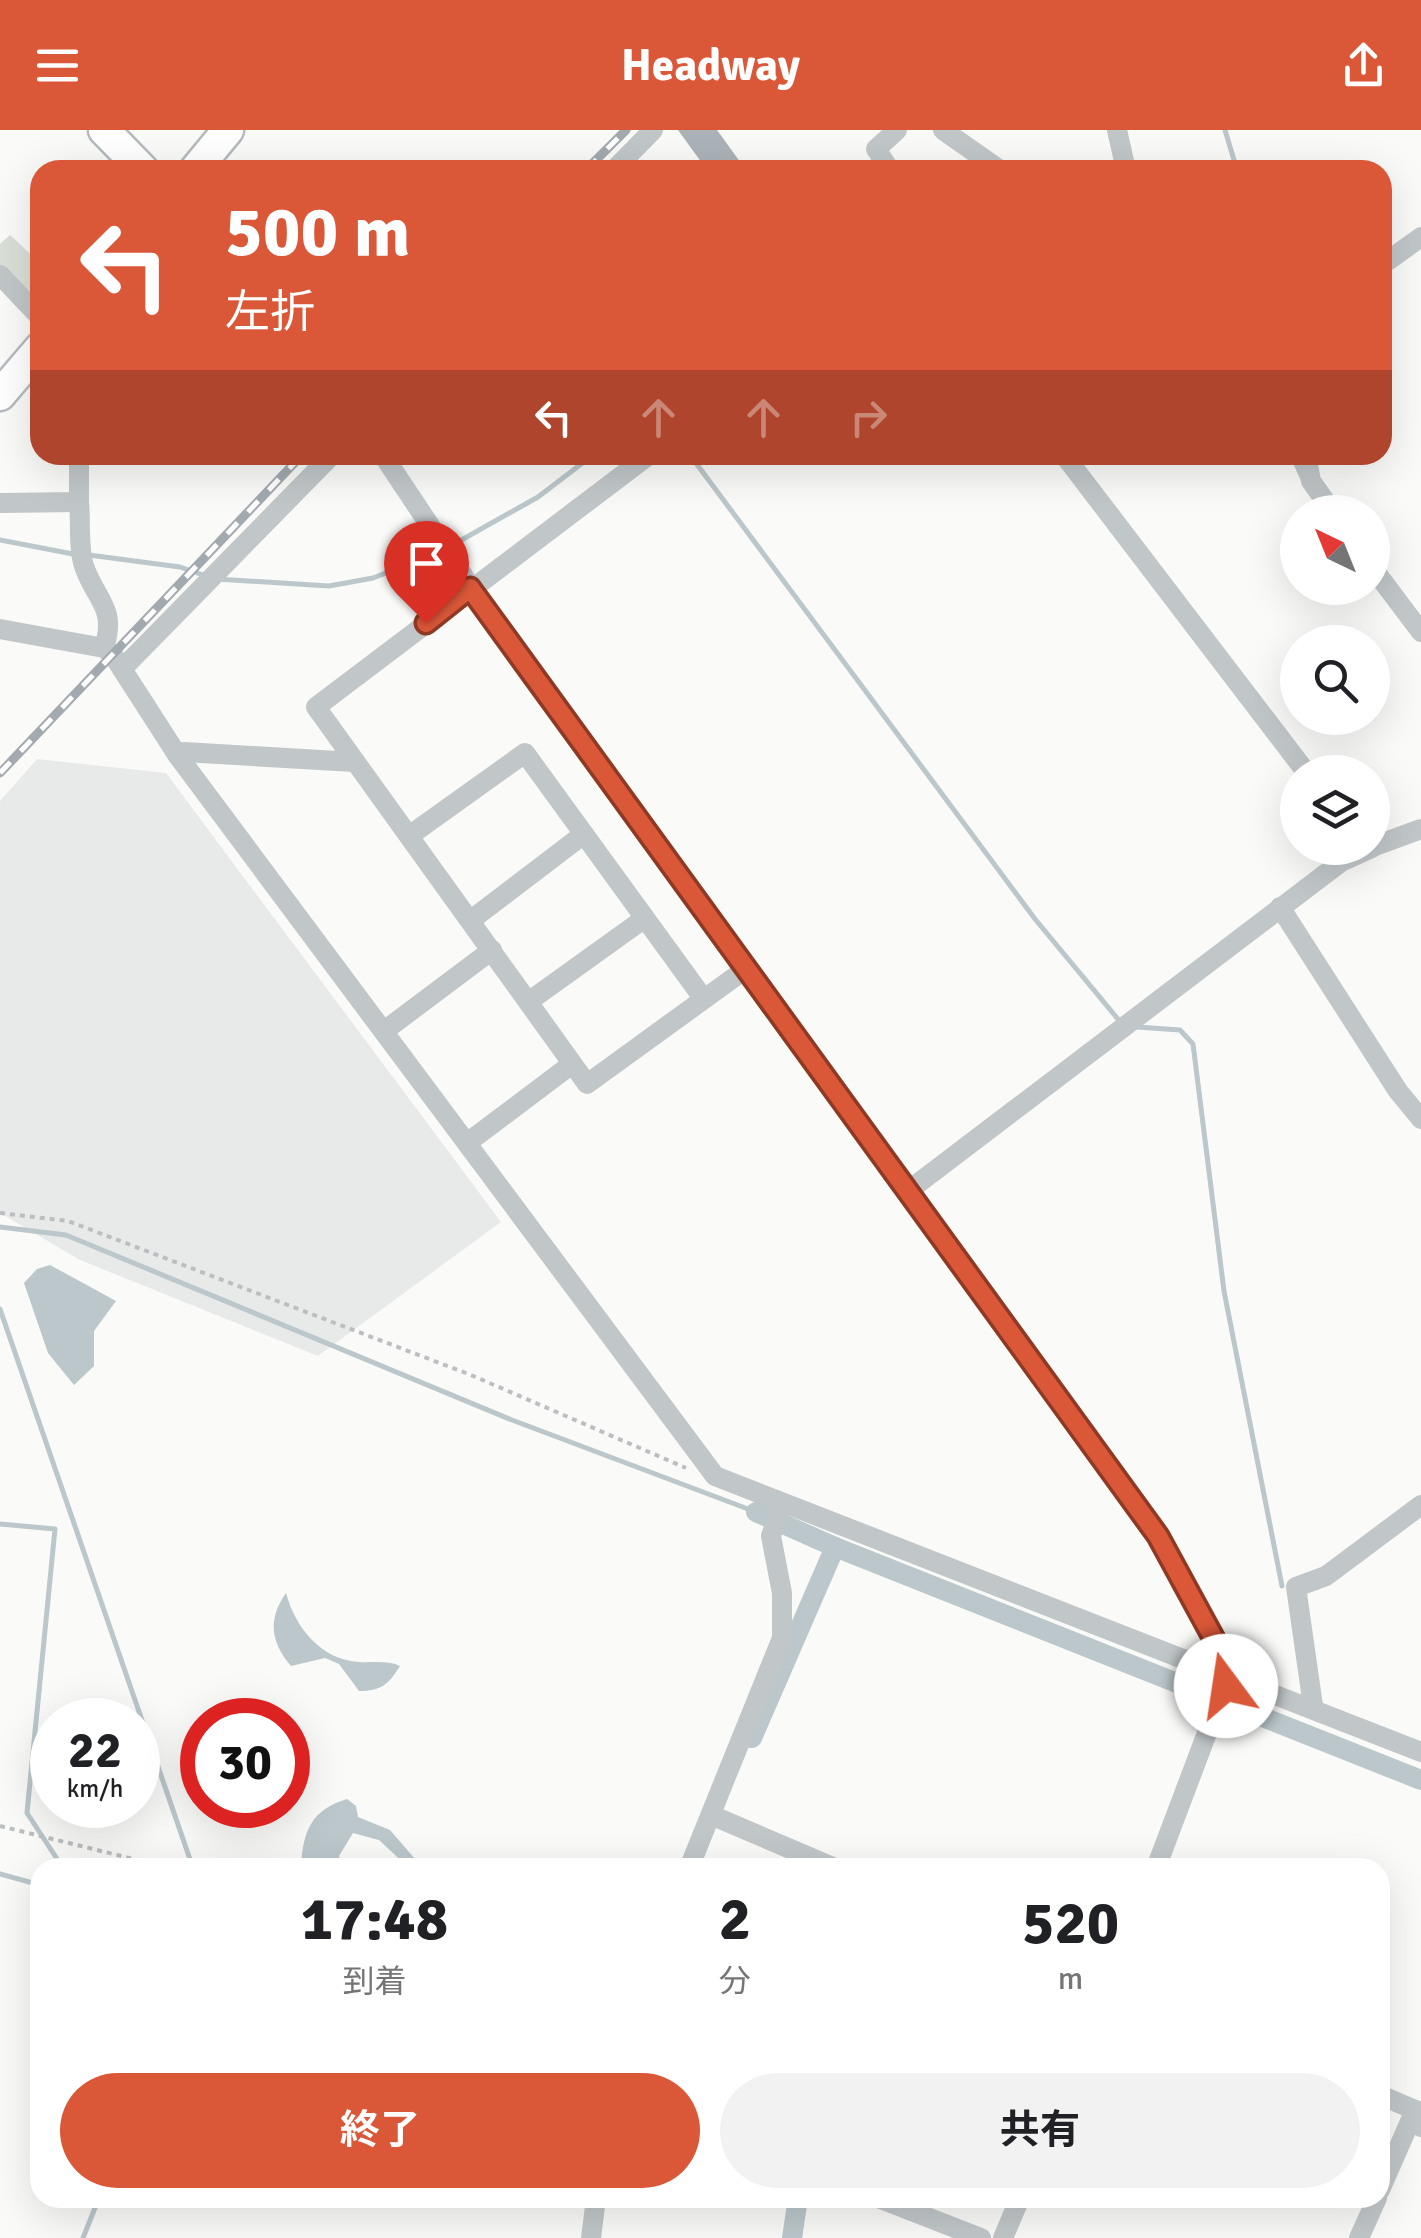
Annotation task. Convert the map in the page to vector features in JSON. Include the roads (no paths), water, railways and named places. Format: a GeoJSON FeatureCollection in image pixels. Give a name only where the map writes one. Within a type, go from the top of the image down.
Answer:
{"type":"FeatureCollection","features":[{"type":"Feature","properties":{"kind":"main road"},"geometry":{"type":"LineString","coordinates":[[104,130],[133,160]]}},
{"type":"Feature","properties":{"kind":"main road"},"geometry":{"type":"LineString","coordinates":[[204,160],[228,130]]}},
{"type":"Feature","properties":{"kind":"main road"},"geometry":{"type":"LineString","coordinates":[[0,395],[30,360]]}},
{"type":"Feature","properties":{"kind":"street"},"geometry":{"type":"LineString","coordinates":[[624,160],[653,130]]}},
{"type":"Feature","properties":{"kind":"street"},"geometry":{"type":"LineString","coordinates":[[863,130],[883,160]]}},
{"type":"Feature","properties":{"kind":"street"},"geometry":{"type":"LineString","coordinates":[[876,149],[898,130]]}},
{"type":"Feature","properties":{"kind":"street"},"geometry":{"type":"LineString","coordinates":[[944,130],[986,160]]}},
{"type":"Feature","properties":{"kind":"street"},"geometry":{"type":"LineString","coordinates":[[1117,130],[1124,160]]}},
{"type":"Feature","properties":{"kind":"street"},"geometry":{"type":"LineString","coordinates":[[1392,259],[1421,237]]}},
{"type":"Feature","properties":{"kind":"street"},"geometry":{"type":"LineString","coordinates":[[0,275],[30,306]]}},
{"type":"Feature","properties":{"kind":"street"},"geometry":{"type":"LineString","coordinates":[[79,465],[84,566],[106,606],[110,630],[104,648]]}},
{"type":"Feature","properties":{"kind":"street"},"geometry":{"type":"LineString","coordinates":[[124,666],[322,465]]}},
{"type":"Feature","properties":{"kind":"street"},"geometry":{"type":"LineString","coordinates":[[390,465],[470,588],[1158,1536],[1226,1661],[1228,1680],[1160,1858]]}},
{"type":"Feature","properties":{"kind":"street"},"geometry":{"type":"LineString","coordinates":[[635,465],[316,707],[587,1084],[747,968]]}},
{"type":"Feature","properties":{"kind":"street"},"geometry":{"type":"LineString","coordinates":[[1072,465],[1293,755]]}},
{"type":"Feature","properties":{"kind":"street"},"geometry":{"type":"LineString","coordinates":[[1308,465],[1311,482],[1321,495]]}},
{"type":"Feature","properties":{"kind":"street"},"geometry":{"type":"LineString","coordinates":[[0,502],[79,502]]}},
{"type":"Feature","properties":{"kind":"street"},"geometry":{"type":"LineString","coordinates":[[1390,591],[1421,632]]}},
{"type":"Feature","properties":{"kind":"street"},"geometry":{"type":"LineString","coordinates":[[0,629],[104,648],[124,666],[178,756],[714,1476],[988,1580],[1228,1680],[1313,1706],[1421,1752]]}},
{"type":"Feature","properties":{"kind":"street"},"geometry":{"type":"LineString","coordinates":[[178,756],[184,752],[354,762]]}},
{"type":"Feature","properties":{"kind":"street"},"geometry":{"type":"LineString","coordinates":[[409,836],[525,753],[702,998]]}},
{"type":"Feature","properties":{"kind":"street"},"geometry":{"type":"LineString","coordinates":[[1390,840],[1421,829]]}},
{"type":"Feature","properties":{"kind":"street"},"geometry":{"type":"LineString","coordinates":[[471,920],[584,834]]}},
{"type":"Feature","properties":{"kind":"street"},"geometry":{"type":"LineString","coordinates":[[908,1191],[1337,865]]}},
{"type":"Feature","properties":{"kind":"street"},"geometry":{"type":"LineString","coordinates":[[1280,908],[1398,1092],[1421,1119]]}},
{"type":"Feature","properties":{"kind":"street"},"geometry":{"type":"LineString","coordinates":[[528,1002],[645,918]]}},
{"type":"Feature","properties":{"kind":"street"},"geometry":{"type":"LineString","coordinates":[[384,1030],[492,950]]}},
{"type":"Feature","properties":{"kind":"street"},"geometry":{"type":"LineString","coordinates":[[467,1143],[572,1064]]}},
{"type":"Feature","properties":{"kind":"street"},"geometry":{"type":"LineString","coordinates":[[692,1858],[782,1638],[782,1593],[771,1536],[782,1503]]}},
{"type":"Feature","properties":{"kind":"street"},"geometry":{"type":"LineString","coordinates":[[1313,1706],[1296,1587],[1326,1576],[1421,1505]]}},
{"type":"Feature","properties":{"kind":"street"},"geometry":{"type":"LineString","coordinates":[[711,1815],[812,1858]]}},
{"type":"Feature","properties":{"kind":"street"},"geometry":{"type":"LineString","coordinates":[[1390,2101],[1418,2119],[1390,2171]]}},
{"type":"Feature","properties":{"kind":"street"},"geometry":{"type":"LineString","coordinates":[[591,2238],[595,2208]]}},
{"type":"Feature","properties":{"kind":"street"},"geometry":{"type":"LineString","coordinates":[[904,2208],[982,2238]]}},
{"type":"Feature","properties":{"kind":"street"},"geometry":{"type":"LineString","coordinates":[[1003,2238],[1016,2208]]}},
{"type":"Feature","properties":{"kind":"street"},"geometry":{"type":"LineString","coordinates":[[1359,2238],[1372,2208]]}},
{"type":"Feature","properties":{"kind":"waterway"},"geometry":{"type":"LineString","coordinates":[[1225,130],[1234,160]]}},
{"type":"Feature","properties":{"kind":"waterway"},"geometry":{"type":"LineString","coordinates":[[449,547],[538,497],[580,465]]}},
{"type":"Feature","properties":{"kind":"waterway"},"geometry":{"type":"LineString","coordinates":[[697,465],[1035,919],[1122,1024]]}},
{"type":"Feature","properties":{"kind":"waterway"},"geometry":{"type":"LineString","coordinates":[[1297,465],[1302,477]]}},
{"type":"Feature","properties":{"kind":"waterway"},"geometry":{"type":"LineString","coordinates":[[0,540],[73,554]]}},
{"type":"Feature","properties":{"kind":"waterway"},"geometry":{"type":"LineString","coordinates":[[216,579],[329,586],[373,578],[439,552]]}},
{"type":"Feature","properties":{"kind":"waterway"},"geometry":{"type":"LineString","coordinates":[[89,555],[180,567],[206,576]]}},
{"type":"Feature","properties":{"kind":"waterway"},"geometry":{"type":"LineString","coordinates":[[1137,1027],[1180,1030],[1193,1044],[1224,1291],[1282,1586]]}},
{"type":"Feature","properties":{"kind":"waterway"},"geometry":{"type":"LineString","coordinates":[[0,1227],[66,1235],[512,1420],[756,1512]]}},
{"type":"Feature","properties":{"kind":"waterway"},"geometry":{"type":"LineString","coordinates":[[0,1309],[190,1858]]}},
{"type":"Feature","properties":{"kind":"waterway"},"geometry":{"type":"LineString","coordinates":[[756,1512],[1421,1780]]}},
{"type":"Feature","properties":{"kind":"waterway"},"geometry":{"type":"LineString","coordinates":[[0,1524],[55,1529],[27,1813],[56,1858]]}},
{"type":"Feature","properties":{"kind":"waterway"},"geometry":{"type":"LineString","coordinates":[[752,1738],[835,1547]]}},
{"type":"Feature","properties":{"kind":"waterway"},"geometry":{"type":"LineString","coordinates":[[0,1874],[30,1882]]}},
{"type":"Feature","properties":{"kind":"waterway"},"geometry":{"type":"LineString","coordinates":[[83,2238],[95,2208]]}},
{"type":"Feature","properties":{"kind":"waterway"},"geometry":{"type":"LineString","coordinates":[[792,2238],[796,2208]]}},
{"type":"Feature","properties":{"kind":"railway"},"geometry":{"type":"LineString","coordinates":[[596,160],[626,130]]}},
{"type":"Feature","properties":{"kind":"railway"},"geometry":{"type":"LineString","coordinates":[[0,773],[293,465]]}}]}
